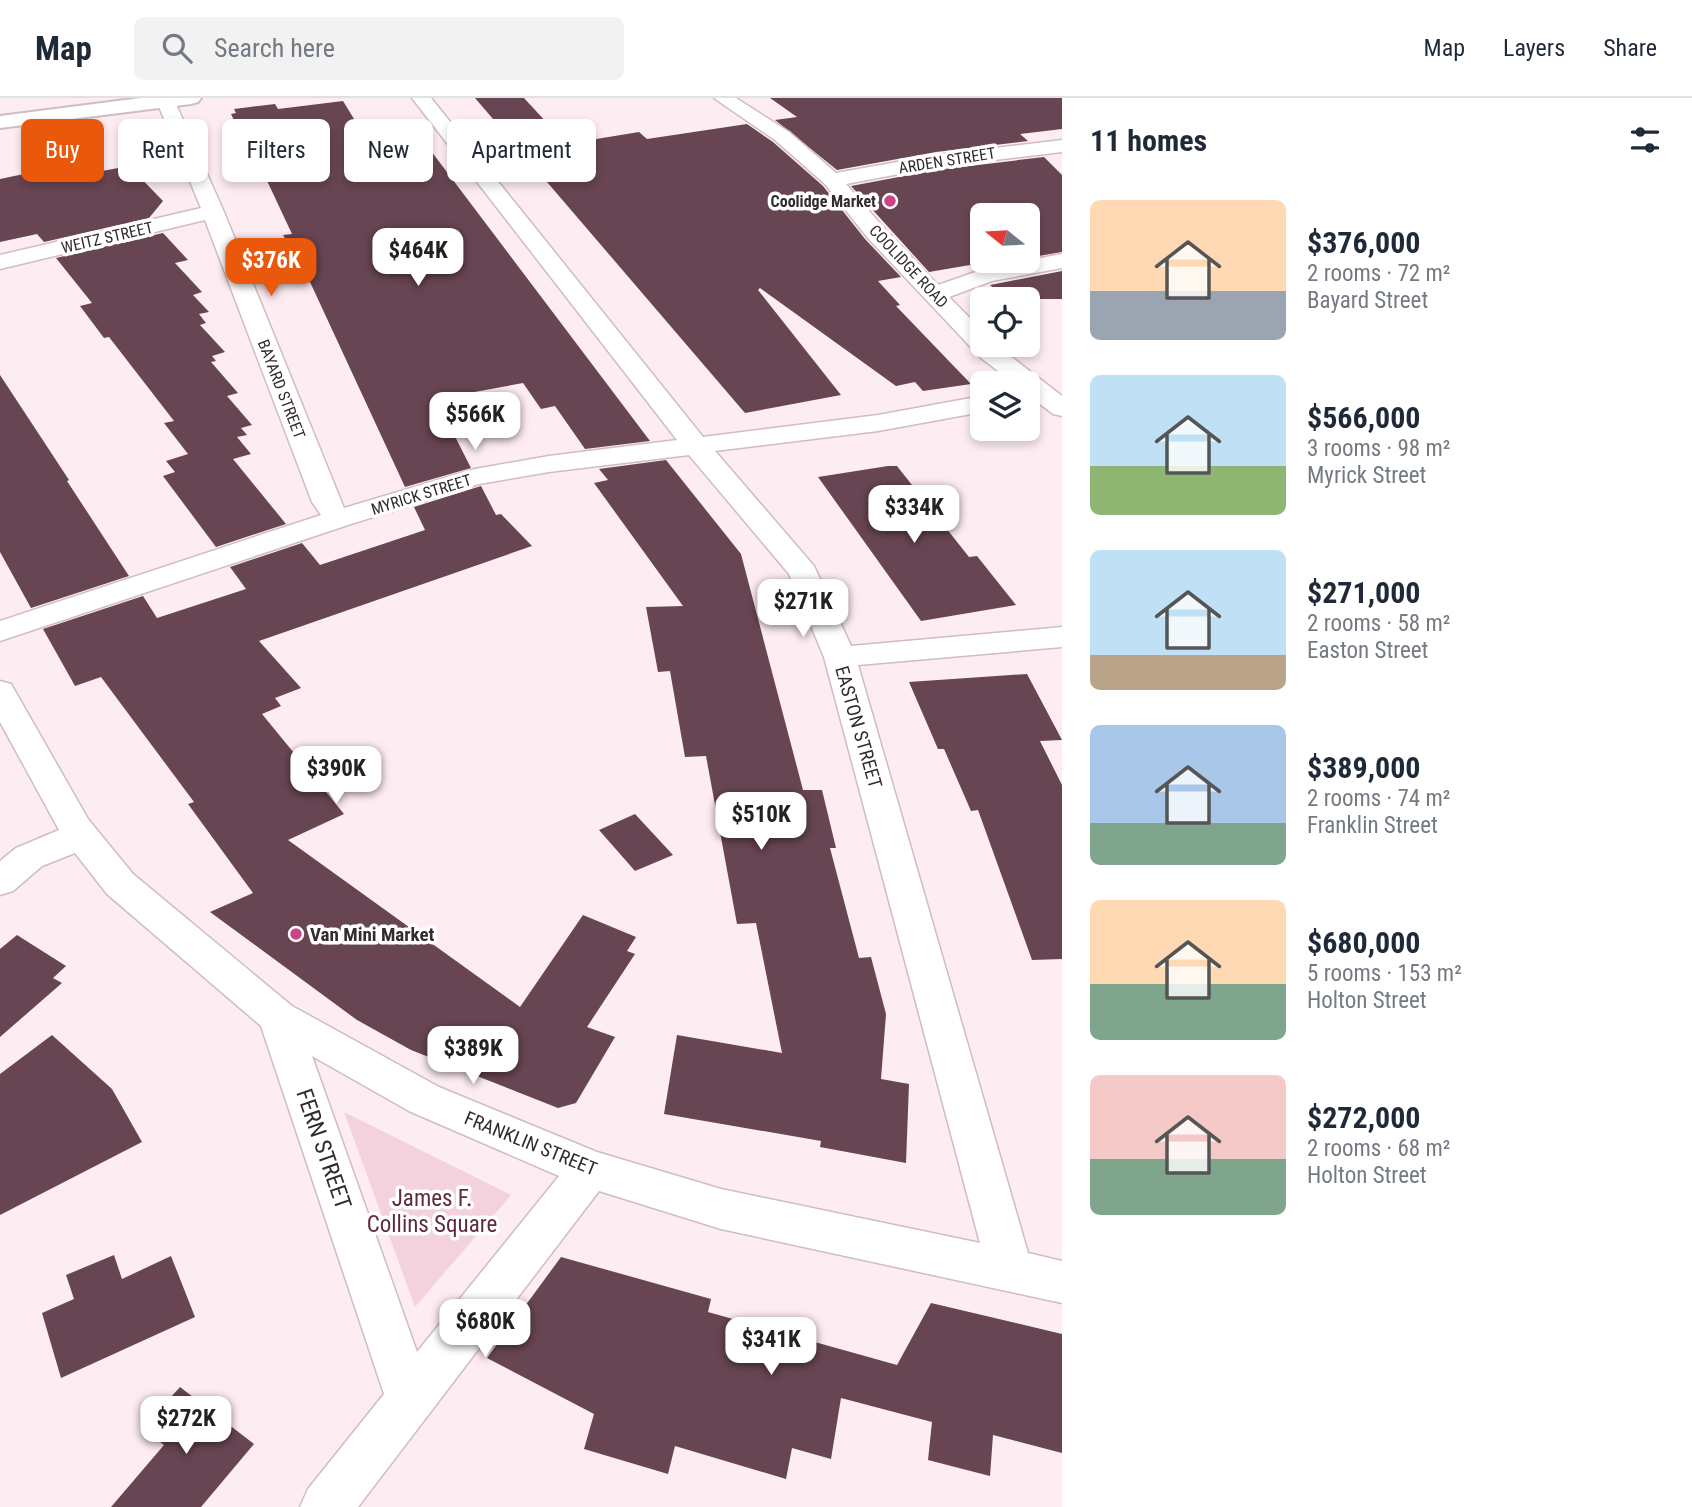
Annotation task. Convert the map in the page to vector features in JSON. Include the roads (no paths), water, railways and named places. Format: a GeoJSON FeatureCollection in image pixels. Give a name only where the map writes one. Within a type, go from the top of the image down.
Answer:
{"type":"FeatureCollection","features":[{"type":"Feature","properties":{"kind":"main road"},"geometry":{"type":"LineString","coordinates":[[0,122],[191,98]]}},
{"type":"Feature","properties":{"kind":"street","name":"EASTON STREET"},"geometry":{"type":"LineString","coordinates":[[421,98],[696,446],[803,572],[840,657],[1010,1271]]}},
{"type":"Feature","properties":{"kind":"street","name":"COOLIDGE ROAD"},"geometry":{"type":"LineString","coordinates":[[724,98],[782,136],[832,180],[875,232],[989,353],[1049,399]]}},
{"type":"Feature","properties":{"kind":"street","name":"BAYARD STREET"},"geometry":{"type":"LineString","coordinates":[[166,102],[213,212],[326,502],[338,519]]}},
{"type":"Feature","properties":{"kind":"street","name":"ARDEN STREET"},"geometry":{"type":"LineString","coordinates":[[832,180],[949,159],[1062,146]]}},
{"type":"Feature","properties":{"kind":"street","name":"WEITZ STREET"},"geometry":{"type":"LineString","coordinates":[[0,262],[213,212]]}},
{"type":"Feature","properties":{"kind":"street"},"geometry":{"type":"LineString","coordinates":[[935,294],[987,275],[1062,261]]}},
{"type":"Feature","properties":{"kind":"street","name":"MYRICK STREET"},"geometry":{"type":"LineString","coordinates":[[0,631],[338,519],[475,477],[550,464],[878,422],[970,406]]}},
{"type":"Feature","properties":{"kind":"street"},"geometry":{"type":"LineString","coordinates":[[840,657],[1062,637]]}},
{"type":"Feature","properties":{"kind":"street","name":"FRANKLIN STREET"},"geometry":{"type":"LineString","coordinates":[[0,692],[80,836],[120,884],[278,1017],[424,1099],[590,1169],[721,1209],[1062,1282]]}},
{"type":"Feature","properties":{"kind":"street"},"geometry":{"type":"LineString","coordinates":[[0,881],[15,851],[80,836]]}},
{"type":"Feature","properties":{"kind":"street","name":"FERN STREET"},"geometry":{"type":"LineString","coordinates":[[278,1017],[410,1400]]}},
{"type":"Feature","properties":{"kind":"street"},"geometry":{"type":"LineString","coordinates":[[326,1507],[590,1169]]}},
{"type":"Feature","properties":{"kind":"place","name":"Coolidge Market"},"geometry":{"type":"Point","coordinates":[890,201]}},
{"type":"Feature","properties":{"kind":"place","name":"Van Mini Market"},"geometry":{"type":"Point","coordinates":[296,934]}},
{"type":"Feature","properties":{"kind":"park label","name":"James F. Collins Square"},"geometry":{"type":"Point","coordinates":[432,1211]}}]}
